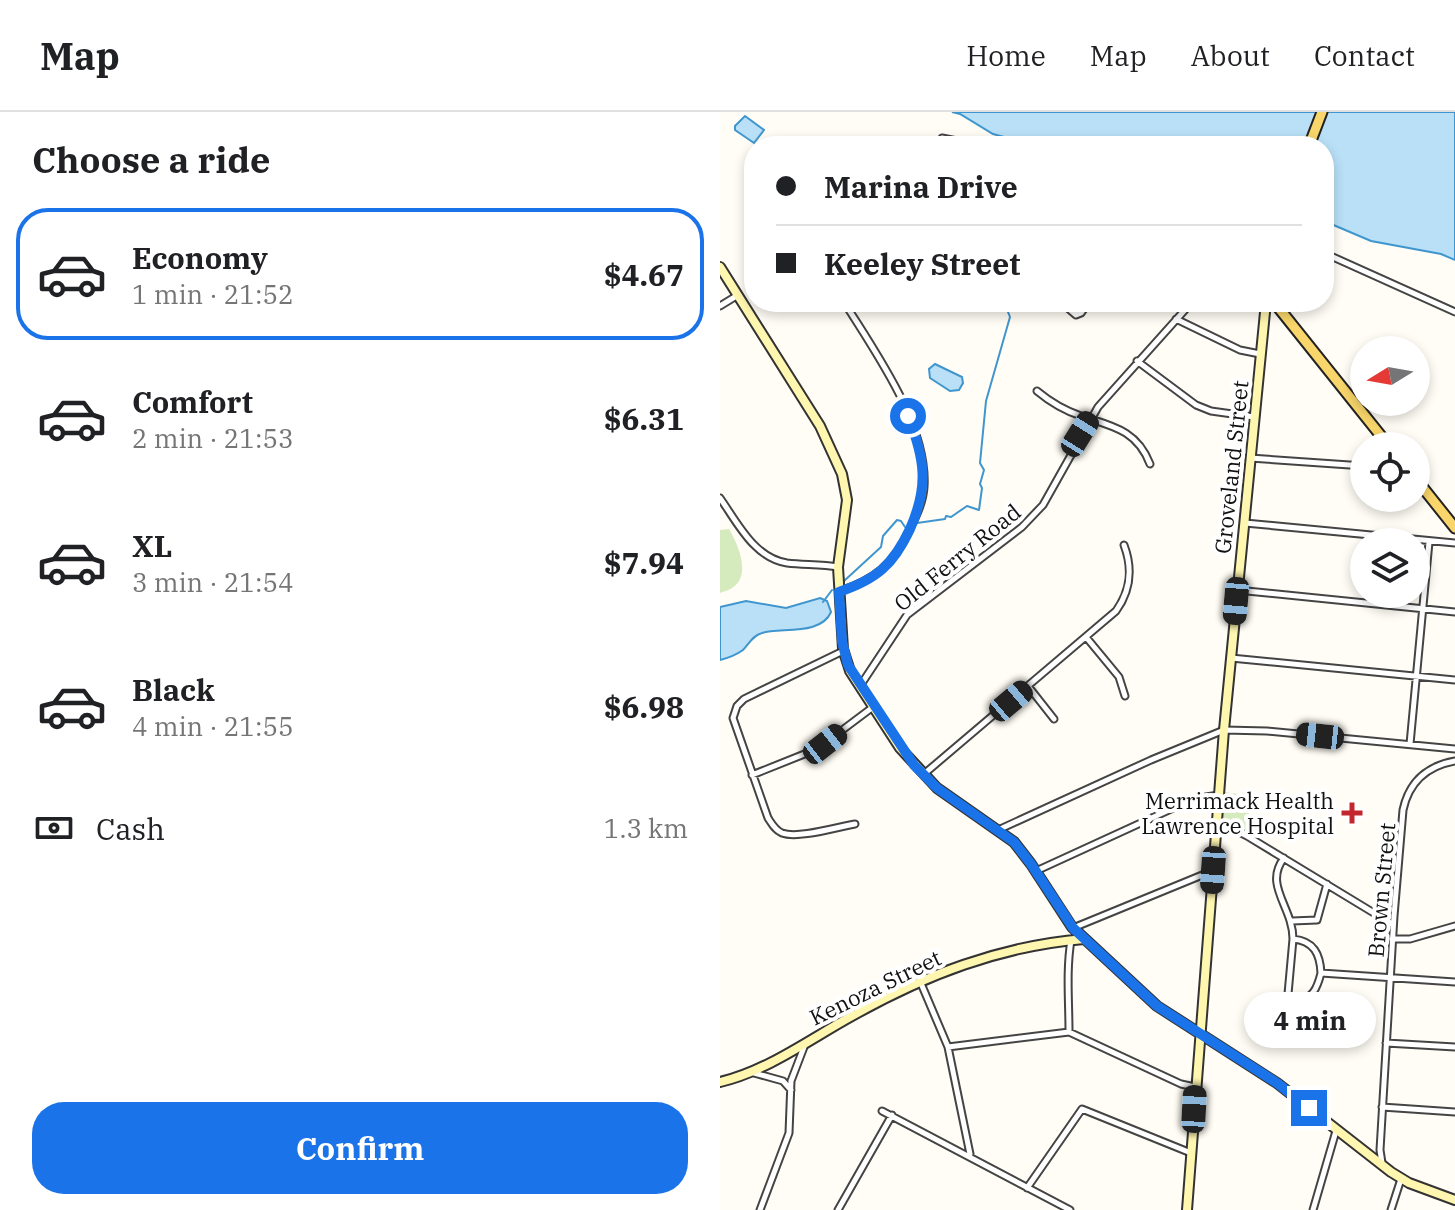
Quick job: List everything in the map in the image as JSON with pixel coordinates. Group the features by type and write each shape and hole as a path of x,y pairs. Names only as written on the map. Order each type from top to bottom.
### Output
{"main road":[{"path":"1313,136 1322,112"},
{"path":"1282,312 1378,432"},
{"path":"1430,497 1455,528"}],"street":[{"path":"1334,258 1455,312"},
{"path":"720,267 744,305"},
{"path":"720,306 738,295"},
{"path":"749,312 820,426 842,474 847,500 838,567 844,651 850,671 900,748 937,788 1014,842 1073,928 1157,1006 1286,1090 1401,1179 1455,1200"},
{"path":"839,592 876,575 892,561 921,503 924,479 917,438 903,405 850,312"},
{"name":"Old Ferry Road","path":"860,686 892,634 916,606 1022,527 1043,505 1090,418 1183,312"},
{"name":"Groveland Street","path":"1187,1210 1224,730 1265,312"},
{"path":"1176,319 1240,350 1260,354"},
{"path":"1137,361 1196,405 1216,412 1254,417"},
{"path":"1037,391 1078,415 1118,427 1143,449 1150,464"},
{"path":"1250,458 1350,465"},
{"path":"720,498 752,543 766,555 787,563 838,567"},
{"path":"1243,523 1350,534"},
{"path":"1430,542 1455,543"},
{"path":"923,775 1111,616 1125,596 1131,575 1124,545"},
{"path":"1237,590 1455,612"},
{"path":"1410,744 1423,609"},
{"path":"1086,637 1119,677 1125,696"},
{"path":"844,651 760,690 737,706 734,725 768,818 782,833 794,834 855,824"},
{"path":"1231,658 1455,680"},
{"path":"1028,686 1054,719"},
{"path":"752,775 817,749 874,706"},
{"path":"998,830 1128,769 1224,730 1257,730 1455,749"},
{"name":"Brown Street","path":"1383,1167 1380,1146 1392,939 1405,801 1411,788 1425,772 1455,761"},
{"path":"1036,871 1193,799 1219,795"},
{"path":"1216,825 1233,829 1393,924"},
{"path":"1284,858 1276,871 1276,883 1292,921 1286,1027"},
{"path":"1073,928 1213,870"},
{"path":"1292,921 1317,920 1327,884"},
{"path":"1392,939 1410,939 1455,926"},
{"name":"Kenoza Street","path":"1052,941 1073,928"},
{"name":"Kenoza Street","path":"720,1082 748,1073 920,981 999,953 1052,941 1084,939"},
{"path":"1288,994 1296,1002 1310,998 1317,989 1321,973 1314,947 1305,940 1293,939"},
{"path":"1069,1032 1066,979 1071,940"},
{"path":"1321,973 1455,982"},
{"path":"920,981 948,1047 970,1155"},
{"path":"948,1047 1069,1032 1181,1084 1195,1087"},
{"path":"760,1210 789,1133 792,1076 806,1042"},
{"path":"1386,1043 1455,1047"},
{"path":"748,1073 783,1081 791,1090"},
{"path":"1382,1107 1455,1112"},
{"path":"1027,1188 1082,1109 1191,1153"},
{"path":"882,1111 1070,1210"},
{"path":"838,1210 892,1115"},
{"path":"1313,1210 1336,1131"},
{"path":"1366,1154 1380,1146"},
{"path":"1391,1210 1401,1179"}],"green space":[{"path":"729,529 739,551 741,576 732,588 720,593 720,530"},
{"path":"1224,792 1251,796 1247,833 1222,818"}],"water":[{"path":"952,112 1455,112 1455,260 1441,254 1371,241 1334,225 1334,136 1000,136"},
{"path":"745,116 764,130 759,136 744,136 735,130"},
{"path":"935,364 962,377 959,390 950,391 930,378 929,369"},
{"path":"820,598 827,601 831,612 819,625 759,634 740,652 720,660 720,607 746,601 786,608"}],"waterway":[{"path":"917,523 951,517 967,506 979,510 984,470 980,463 986,401 1010,317 1008,312"},
{"path":"844,581 881,547 883,536 897,520 905,527"},
{"path":"823,602 832,590"}],"place":[{"name":"Merrimack Health Lawrence Hospital","path":"1352,813"}],"route":[{"path":"908,416 917,438 923,467 921,503 901,548 888,566 854,587 839,592 843,649 850,671 914,765 937,788 1014,842 1072,927 1097,953 1170,1016 1261,1073 1309,1108"}]}
